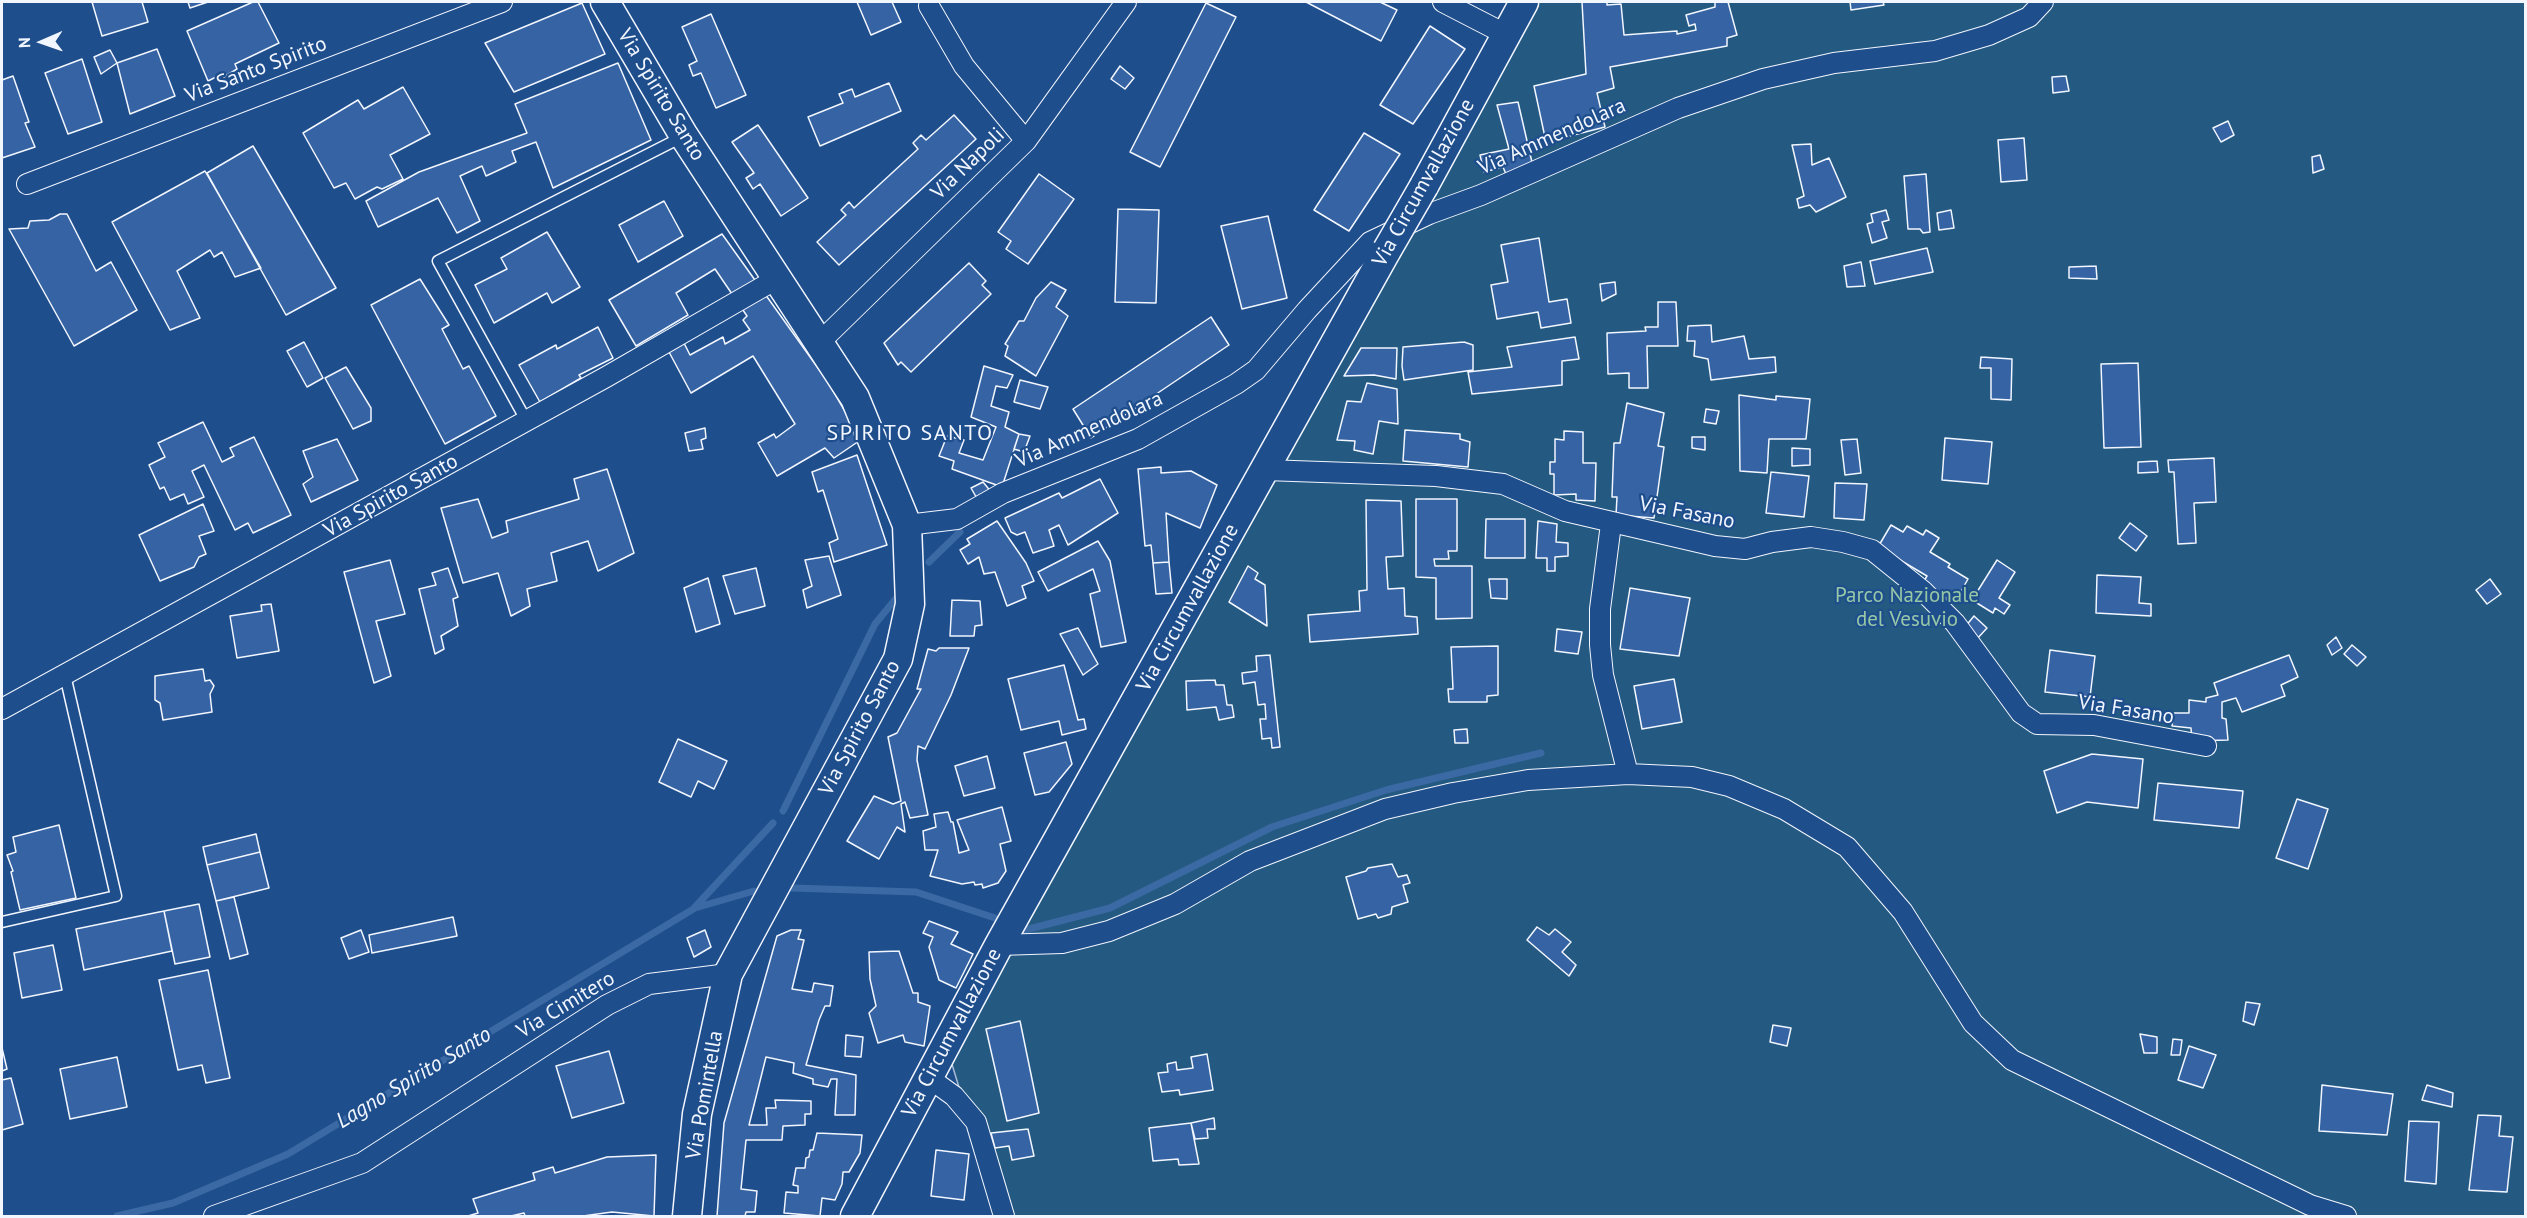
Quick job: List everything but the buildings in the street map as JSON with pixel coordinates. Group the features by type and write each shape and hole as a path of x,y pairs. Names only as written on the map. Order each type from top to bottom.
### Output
{"main road":[{"name":"Via Spirito Santo","path":"605,2 684,136 855,398 907,525 910,604 898,660 729,974"},
{"name":"Via Circumvallazione","path":"855,1216 999,945 1424,186 1524,2"},
{"name":"Via Pomintella","path":"687,1216 697,1114 729,974"}],"street":[{"name":"Via Santo Spirito","path":"27,184 502,2"},
{"name":"Via Napoli","path":"820,342 1026,141 1126,2"},
{"path":"1443,2 1507,35"},
{"name":"Via Ammendolara","path":"907,525 957,519 1003,493 1138,439 1236,384 1256,370 1307,310 1370,242 1419,219 1481,195 1678,108 1763,79 1834,63 1935,51 1989,35 2029,17 2043,2"},
{"path":"929,6 964,66 1026,141"},
{"name":"Via Spirito Santo","path":"2,709 778,278"},
{"name":"Via Fasano","path":"1265,470 1436,476 1503,484 1565,511 1600,518 1611,524 1651,529 1715,546 1745,549 1772,542 1811,537 1872,550 1923,591 1955,623 2020,713 2037,724 2094,725 2205,746"},
{"path":"1611,524 1600,609 1600,645 1603,675 1628,774"},
{"path":"999,945 1062,943 1109,931 1175,904 1250,861 1386,809 1453,793 1528,780 1628,774 1692,777 1729,786 1784,809 1846,847 1903,912 1973,1023 2012,1060 2310,1204 2346,1216"},
{"name":"Via Cimitero","path":"214,1216 362,1163 607,1005 649,984 729,974"},
{"path":"929,1078 954,1096 976,1122 1004,1216"}],"lane":[{"path":"526,420 438,261 684,136"},
{"path":"2,922 116,896 65,675"}],"green space":[{"name":"Parco Nazionale del Vesuvio","path":"1514,2 2525,2 2525,1216 998,1216 941,1028"}],"waterway":[{"path":"929,562 960,532"},
{"path":"783,811 875,624 898,596"},
{"path":"1025,930 1110,908 1272,827 1386,790 1541,753"},
{"path":"695,907 773,823"},
{"path":"792,888 916,892 995,918"},
{"name":"Lagno Spirito Santo","path":"117,1216 173,1203 288,1154 695,908 754,891"}],"district":[{"name":"SPIRITO SANTO","path":"910,434"}]}
